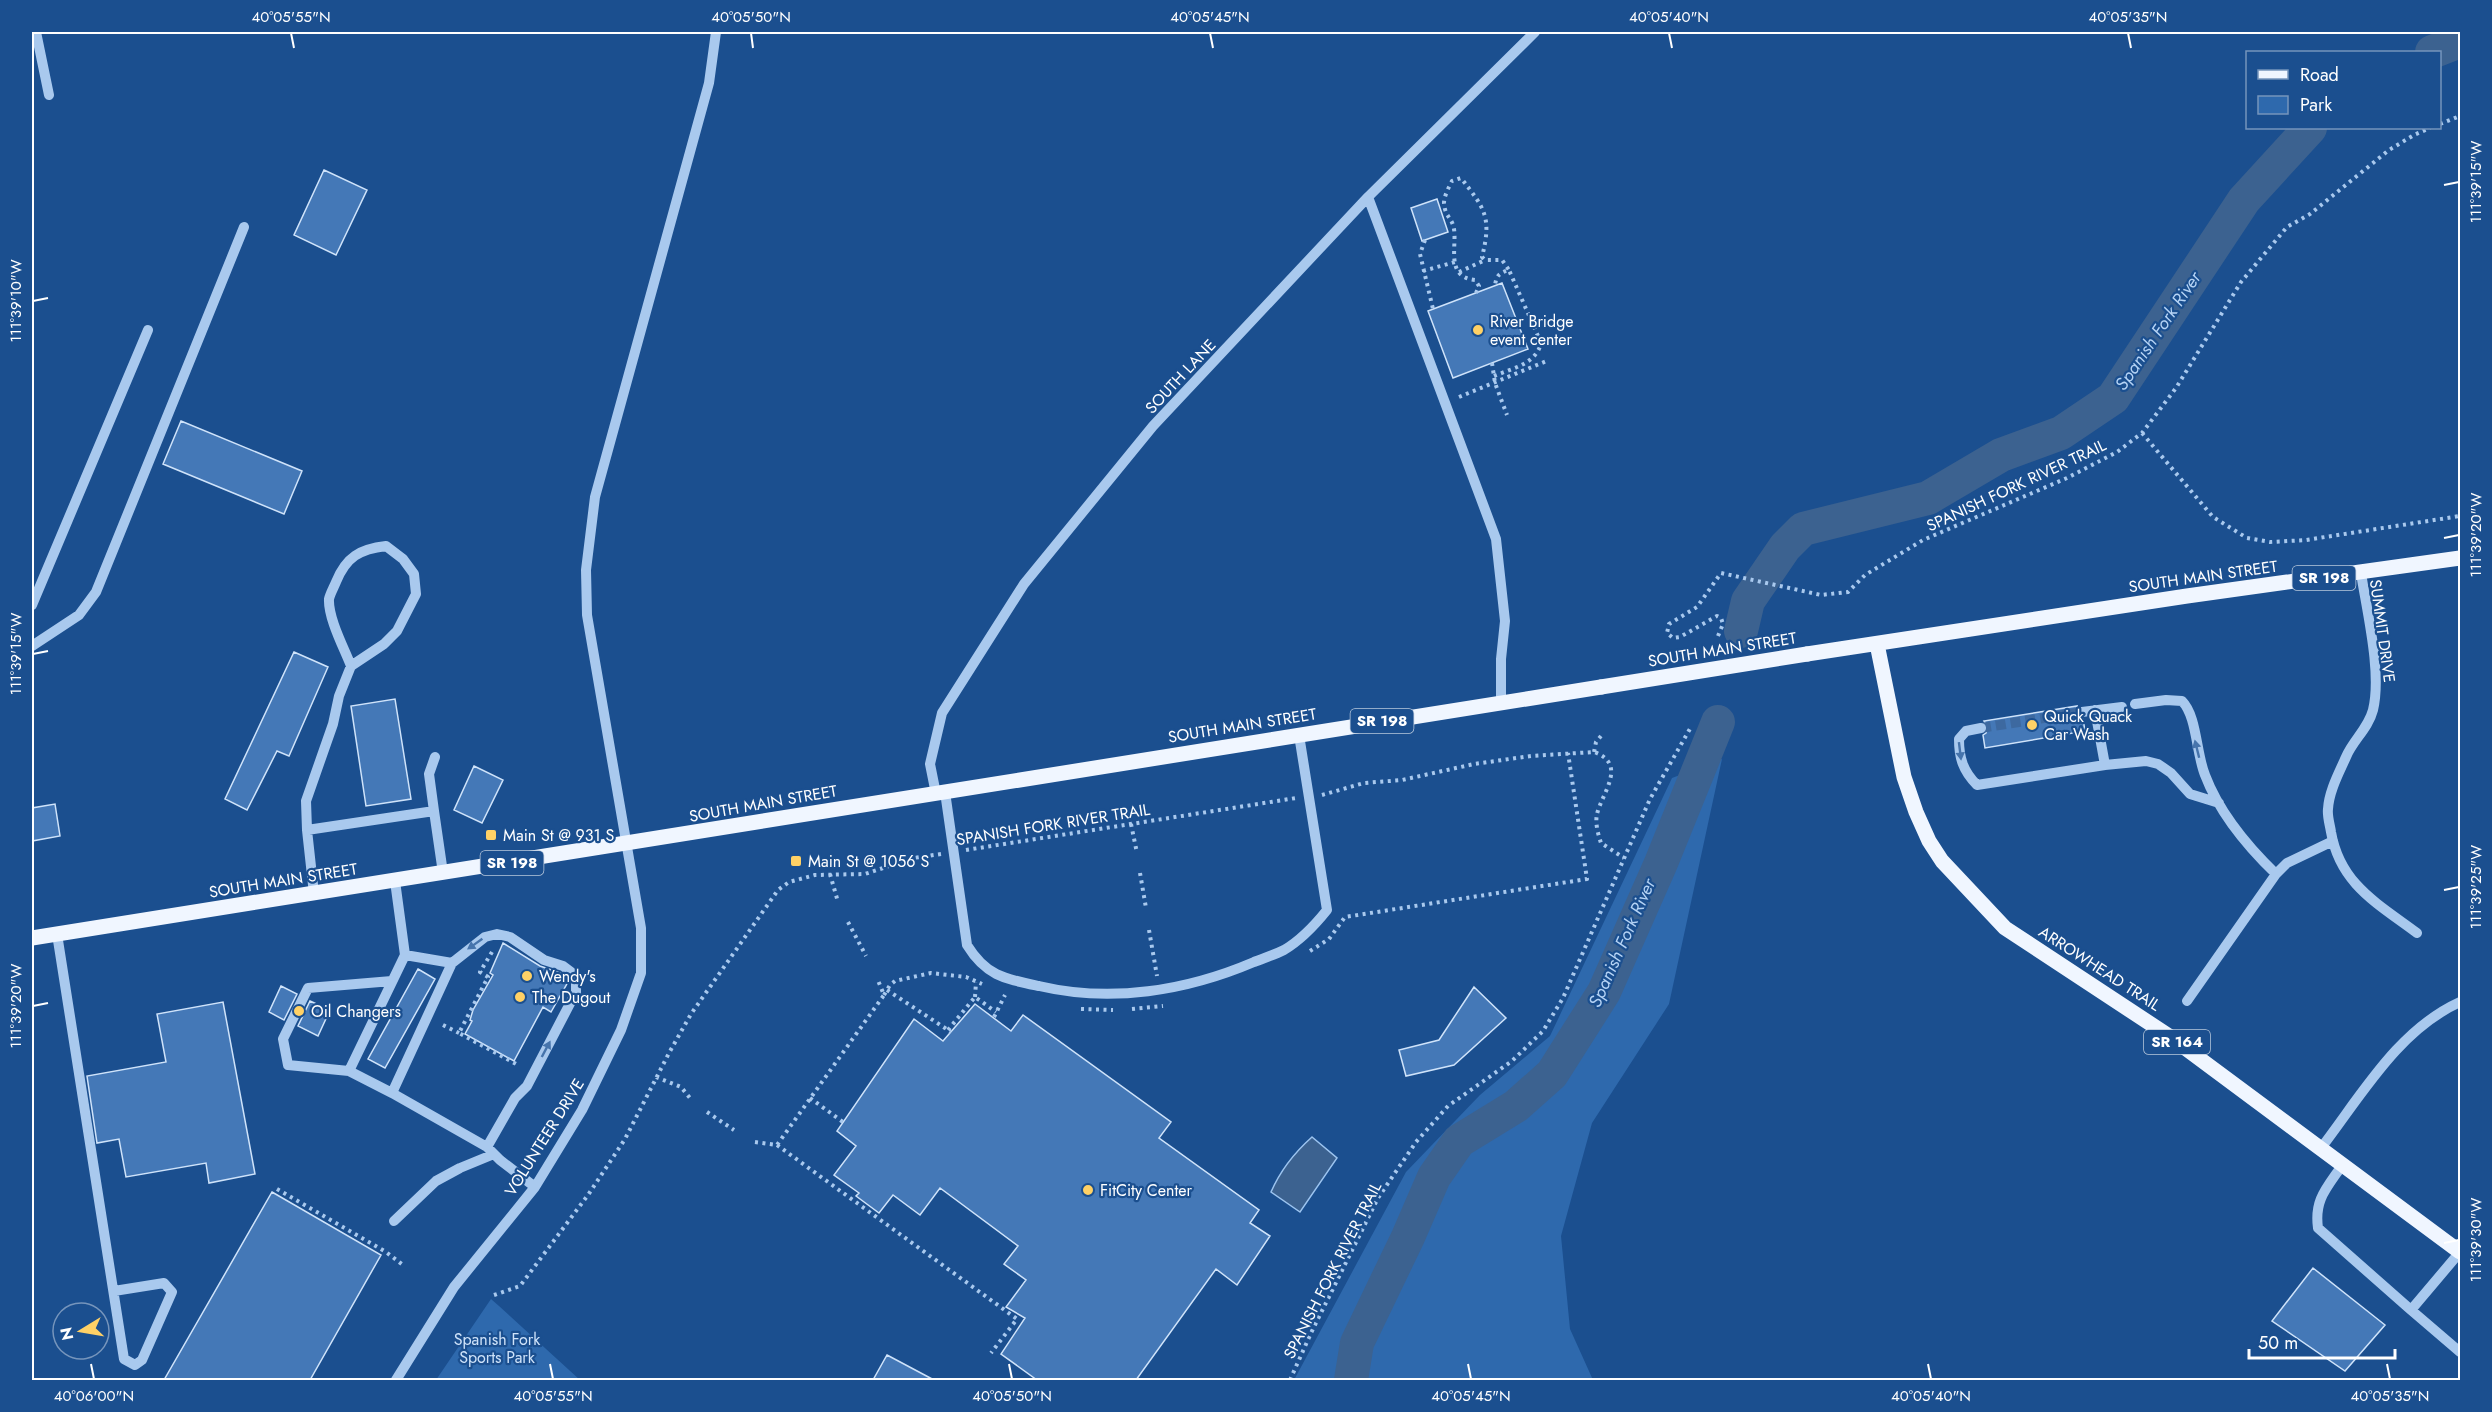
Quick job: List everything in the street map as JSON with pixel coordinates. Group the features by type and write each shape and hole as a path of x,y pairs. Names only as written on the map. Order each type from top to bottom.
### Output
{"main road":[{"name":"SOUTH MAIN STREET","path":"32,938 1807,654 2187,596 2460,558"},
{"name":"ARROWHEAD TRAIL","path":"1877,644 1904,777 1925,832 1942,861 2005,928 2169,1036 2460,1252"}],"street":[{"path":"36,32 49,95"},
{"name":"VOLUNTEER DRIVE","path":"396,1380 454,1287 535,1187 582,1110 621,1030 641,973 641,928 587,615 585,570 595,497 709,83 716,32"},
{"name":"SOUTH LANE","path":"1310,797 1327,910 1314,926 1284,950 1229,973 1177,988 1112,995 1062,992 1000,978 978,962 967,945 954,852 940,793 930,765 942,713 1024,584 1153,426 1368,197 1535,32"},
{"path":"1368,197 1496,539 1505,621 1501,658 1501,703"},
{"path":"32,646 79,615 96,592 244,226"},
{"path":"32,605 148,330"},
{"path":"314,894 306,801 333,724 339,696 351,666 384,644 397,631 416,594 414,574 403,559 386,546 367,548 351,557 339,575 329,599 334,621 351,666"},
{"name":"SUMMIT DRIVE","path":"2361,573 2376,692 2372,712 2364,732 2347,754 2331,792 2328,811 2337,857 2346,874 2375,902 2417,933"},
{"path":"2135,704 2166,700 2182,701 2190,709 2205,776 2219,803 2254,854 2276,874"},
{"path":"2082,712 2122,706"},
{"path":"2095,710 2105,765"},
{"path":"1981,728 1966,731 1959,739 1961,761 1965,771 1977,785 2105,765 2146,761 2158,764 2171,773 2190,794 2219,803"},
{"path":"1299,735 1310,797"},
{"path":"435,758 429,774 443,873"},
{"path":"307,830 434,811"},
{"path":"2187,1001 2276,874 2287,863 2333,841"},
{"path":"349,1071 405,955 395,881"},
{"path":"57,934 124,1359 135,1365 142,1360 172,1292 164,1283 114,1291"},
{"path":"392,1093 452,963 485,937 497,934 510,937 544,960 563,966 571,972 576,982 576,992 527,1086 514,1098 491,1151 436,1181 394,1221"},
{"path":"405,955 452,963"},
{"path":"392,981 308,988 283,1039 288,1065 349,1071 392,1093 491,1151 535,1187"},
{"path":"2321,1148 2398,1047 2430,1019 2460,1002"},
{"path":"2343,1164 2319,1200 2315,1212 2318,1228 2460,1352"},
{"path":"2411,1310 2460,1252"}],"path":[{"path":"2441,122 2460,116"},
{"name":"SPANISH FORK RIVER TRAIL","path":"1718,636 1723,624 1721,618 1717,616 1680,637 1672,638 1667,633 1669,624 1697,607 1721,573 1821,595 1848,592 1865,575 1923,540 2067,478 2117,452 2142,433 2176,388 2241,282 2287,227 2310,214 2390,150 2428,129"},
{"path":"1476,293 1479,286 1475,280 1467,280 1459,272 1455,262 1453,225 1447,218 1444,200 1452,181 1461,178 1484,211 1488,228 1482,257 1485,260"},
{"path":"1425,240 1420,254 1433,309"},
{"path":"1459,272 1485,260 1502,260 1509,270 1541,343 1538,354 1526,363 1494,376"},
{"path":"1423,271 1455,262"},
{"path":"1495,286 1496,278 1501,272 1509,270"},
{"path":"1455,388 1459,398 1549,360"},
{"path":"1492,363 1495,382 1507,415"},
{"path":"2142,433 2213,517 2247,538 2270,542 2306,540 2460,516"},
{"name":"SPANISH FORK RIVER TRAIL","path":"1290,1380 1378,1198 1416,1142 1449,1106 1512,1061 1543,1031 1563,998 1650,798 1691,727"},
{"path":"1601,736 1596,742 1594,752 1602,755 1609,763 1611,775 1610,784 1596,817 1601,843 1624,858"},
{"name":"SPANISH FORK RIVER TRAIL","path":"494,1295 520,1286 575,1213 626,1139 656,1077 692,1014 778,890 789,882 814,875 865,874 913,858 1310,797 1364,783 1402,780 1474,764 1531,756 1594,752"},
{"path":"1131,824 1137,853"},
{"path":"1140,873 1146,908"},
{"path":"830,874 838,902"},
{"path":"848,922 866,956"},
{"path":"1149,930 1158,977"},
{"path":"459,1033 488,977 480,972 495,947"},
{"path":"777,1145 884,995 877,978"},
{"path":"887,990 949,1031 975,997 976,982"},
{"path":"994,1017 1005,995"},
{"path":"975,997 996,1012"},
{"path":"443,1025 518,1065"},
{"path":"656,1077 681,1087 690,1098"},
{"path":"810,1098 843,1122"},
{"path":"707,1112 734,1130"},
{"path":"755,1142 777,1145 1017,1319 991,1353"},
{"path":"277,1190 325,1220 386,1252 403,1265"}],"green space":[{"path":"1722,759 1669,1004 1592,1123 1561,1236 1570,1329 1593,1380 1294,1380 1406,1172 1480,1095 1550,1036 1672,778"},
{"name":"Spanish Fork Sports Park","path":"491,1299 499,1306 580,1380 436,1380"}],"shaded area":[{"path":"1312,1137 1337,1158 1300,1212 1271,1192 1289,1162"}],"building":[{"path":"324,170 367,190 336,255 294,235"},
{"path":"1437,199 1448,232 1422,241 1411,208"},
{"name":"River Bridge event center","path":"1502,283 1528,349 1453,378 1428,311"},
{"path":"181,421 302,471 284,514 163,464"},
{"path":"294,652 328,667 289,756 277,751 247,810 225,799"},
{"path":"395,699 411,799 366,806 351,706"},
{"name":"Quick Quack Car Wash","path":"2077,706 2075,714 2079,719 2083,719 2085,731 1985,748 1983,735 1988,727 1984,721"},
{"path":"474,766 503,780 482,823 454,810"},
{"path":"55,804 60,836 32,841 32,808"},
{"name":"The Dugout","path":"503,943 540,966 560,973 560,977 568,982 551,1012 543,1007 514,1061 465,1034 472,1021 470,1020 473,1010 493,975 490,973"},
{"path":"418,969 435,979 385,1068 368,1059"},
{"path":"281,986 297,994 284,1020 269,1012"},
{"path":"1474,987 1506,1018 1454,1065 1406,1076 1399,1050 1439,1040"},
{"path":"310,1001 330,1010 318,1036 298,1026"},
{"path":"223,1002 255,1174 209,1183 206,1163 126,1177 119,1139 97,1143 87,1076 166,1062 157,1014"},
{"name":"FitCity Center","path":"975,1004 1011,1031 1023,1015 1171,1122 1159,1138 1259,1210 1250,1223 1270,1236 1237,1285 1216,1269 1136,1380 1037,1380 1001,1354 1025,1318 1006,1307 1026,1280 1004,1264 1018,1246 940,1188 920,1215 893,1195 879,1213 856,1196 859,1193 834,1175 856,1146 837,1131 914,1019 943,1041"},
{"path":"272,1192 381,1255 310,1380 164,1380"},
{"path":"2313,1268 2385,1325 2345,1371 2272,1321"},
{"path":"887,1355 934,1380 873,1380"}],"waterway":[{"name":"Spanish Fork River","path":"2435,51 2460,41"},
{"name":"Spanish Fork River","path":"1741,631 1748,601 1785,547 1803,529 1928,498 2001,455 2061,433 2113,398 2244,200 2309,129"},
{"name":"Spanish Fork River","path":"1351,1380 1357,1343 1434,1177 1459,1141 1516,1106 1552,1074 1604,992 1661,863 1718,722"}],"tunnel":[{"path":"1981,728 2082,712"}],"place":[{"name":"River Bridge event center","path":"1478,330"},
{"name":"Quick Quack Car Wash","path":"2032,725"},
{"name":"Main St @ 931 S","path":"491,835"},
{"name":"Main St @ 1056 S","path":"796,861"},
{"name":"Wendy's","path":"527,976"},
{"name":"The Dugout","path":"520,997"},
{"name":"Oil Changers","path":"299,1011"},
{"name":"FitCity Center","path":"1088,1190"}]}
